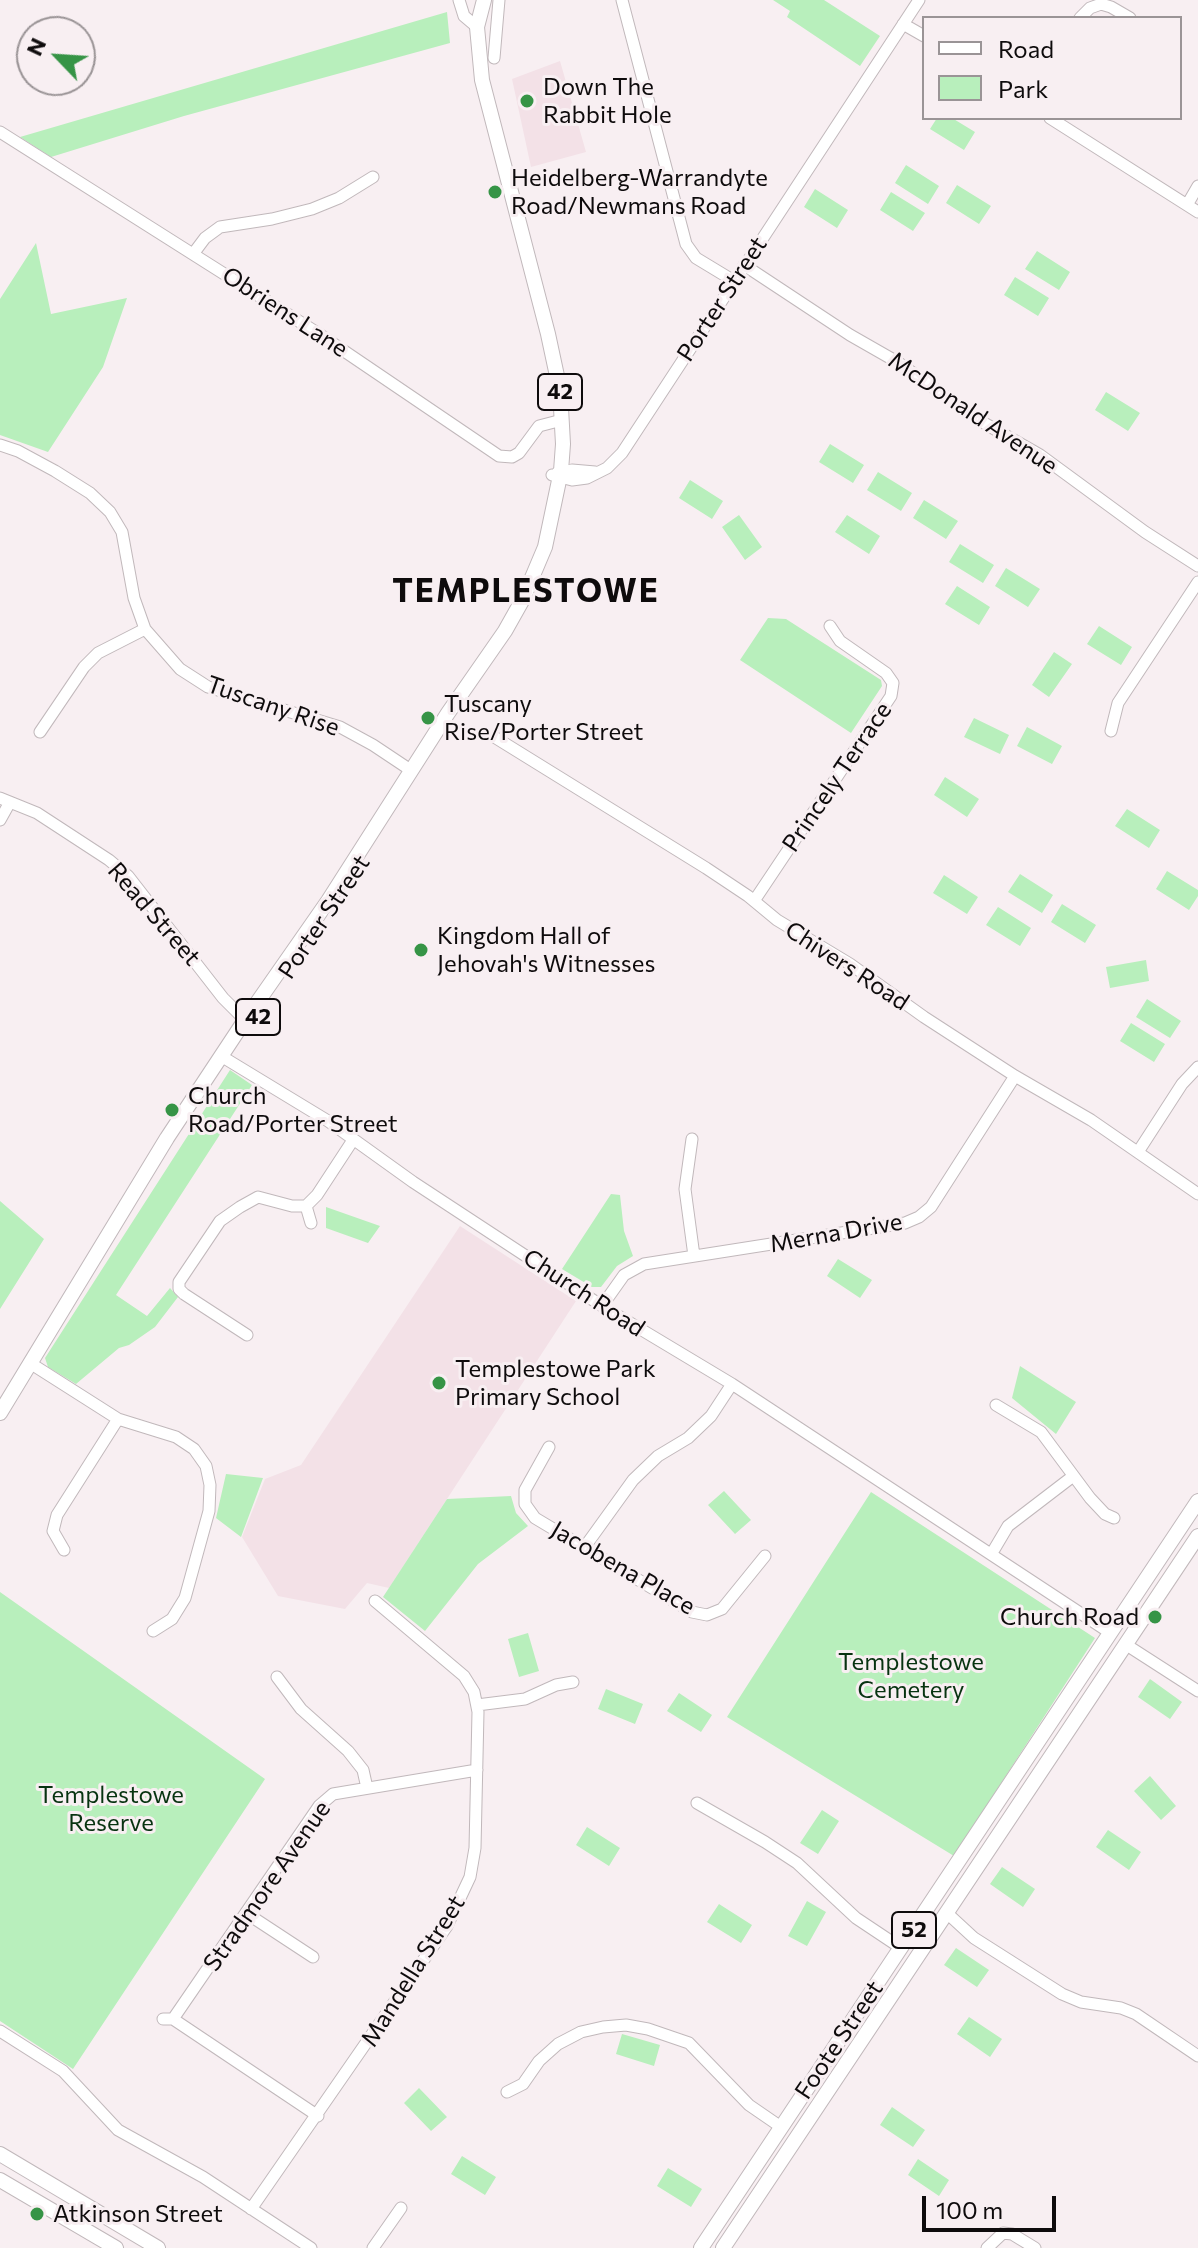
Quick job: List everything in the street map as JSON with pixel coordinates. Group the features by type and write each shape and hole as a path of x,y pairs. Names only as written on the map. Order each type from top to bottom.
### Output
{"main road":[{"name":"42","path":"475,0 473,24 482,80 555,364 559,474"},
{"name":"42","path":"473,24 484,0"},
{"name":"Porter Street","path":"0,1413 248,1023 351,881 395,798 505,631 537,568 550,532 559,474"},
{"name":"Porter Street","path":"0,1406 30,1363"},
{"name":"52","path":"1109,1632 1198,1501"},
{"name":"52","path":"1125,1644 1198,1536"},
{"path":"1169,1544 1185,1555"},
{"path":"1109,1632 1118,1635 1139,1607 1159,1594"},
{"name":"Foote Street","path":"701,2248 1047,1730 1109,1632"},
{"name":"Foote Street","path":"723,2248 1125,1644"},
{"path":"849,2026 866,2037"},
{"path":"0,2154 158,2248"},
{"path":"0,2180 116,2248"}],"street":[{"path":"459,0 464,16 473,24"},
{"path":"494,58 499,0"},
{"path":"622,0 686,244 696,258 734,281"},
{"name":"Porter Street","path":"559,474 572,480 599,472 622,453 919,0"},
{"path":"1082,16 1090,8 1101,4 1127,16"},
{"path":"906,21 922,32"},
{"path":"1053,120 1198,212"},
{"name":"Obriens Lane","path":"0,132 319,334 499,456 512,457 519,453 539,426 558,422"},
{"path":"193,254 205,238 220,227 312,209 339,198 373,177"},
{"path":"1187,205 1198,186"},
{"name":"McDonald Avenue","path":"744,265 850,335 899,363 977,419 1040,455 1145,532 1198,566"},
{"name":"Tuscany Rise","path":"0,445 55,471 90,493 110,512 122,532 134,598 145,629 170,661 208,687 340,727 412,771"},
{"path":"1111,731 1118,703 1198,582"},
{"name":"Princely Terrace","path":"754,901 891,696 893,683 886,673 840,641 830,626"},
{"path":"40,732 84,667 98,653 145,629"},
{"name":"Chivers Road","path":"496,738 706,868 777,920 850,964 1015,1076 1091,1120 1198,1194"},
{"path":"0,820 5,800"},
{"name":"Read Street","path":"5,800 37,813 64,829 128,876 223,998 248,1023"},
{"name":"Church Road","path":"225,1058 602,1306 732,1384 1109,1632"},
{"path":"1138,1152 1182,1084 1198,1067"},
{"name":"Merna Drive","path":"602,1306 624,1275 644,1264 905,1223 919,1217 931,1207 1015,1076"},
{"path":"692,1139 685,1189 694,1256"},
{"path":"247,1335 184,1294 179,1289 179,1282 220,1221 240,1207 258,1197 292,1206 306,1206 317,1195 353,1140"},
{"path":"306,1206 311,1223"},
{"path":"30,1363 118,1419 138,1428 176,1437 194,1449 206,1466 210,1485 209,1511 185,1598 172,1619 153,1631"},
{"path":"584,1548 633,1480 658,1456 688,1438 711,1416 732,1384"},
{"path":"996,1405 1041,1432 1072,1477 1105,1514 1114,1518"},
{"path":"64,1550 53,1531 57,1515 118,1419"},
{"name":"Jacobena Place","path":"549,1447 525,1490 525,1504 535,1518 692,1612 707,1615 722,1609 765,1556"},
{"path":"992,1553 1008,1526 1072,1477"},
{"name":"Mandella Street","path":"251,2209 447,1926 470,1877 475,1848 477,1770 477,1705 474,1692 464,1676 375,1601"},
{"path":"1125,1644 1198,1691"},
{"path":"277,1677 301,1709 348,1751 363,1770 367,1788"},
{"path":"477,1705 525,1699 556,1685 573,1682"},
{"name":"Stradmore Avenue","path":"318,2116 168,2019 319,1806 333,1794 477,1770"},
{"path":"697,1803 797,1863 856,1918 901,1948"},
{"path":"246,1913 313,1957"},
{"path":"948,1914 974,1938 1062,1994 1081,2002 1121,2008 1136,2014 1198,2056"},
{"path":"507,2092 523,2084 539,2061 558,2044 581,2032 626,2025 689,2043 749,2105 781,2127"},
{"path":"0,2031 63,2071 118,2130 203,2177 311,2248"},
{"path":"373,2248 401,2208"},
{"path":"987,2248 1003,2233 1012,2234 1035,2248"}],"shaded area":[{"path":"560,61 586,152 531,167 512,79"},
{"name":"Templestowe Park Primary School","path":"460,1226 576,1301 389,1588 367,1583 345,1609 278,1596 242,1537 265,1479 301,1465"}],"green space":[{"path":"773,0 824,0 880,36 860,66 787,17 790,11"},
{"path":"447,12 450,43 184,116 51,157 20,137"},
{"path":"936,120 955,120 975,132 964,150 930,129"},
{"path":"906,165 939,186 928,204 895,183"},
{"path":"957,185 991,206 979,224 946,203"},
{"path":"815,189 848,210 837,228 804,207"},
{"path":"891,192 925,213 913,231 880,210"},
{"path":"36,243 51,314 127,298 103,367 48,452 0,435 0,299"},
{"path":"1037,251 1070,272 1059,290 1025,269"},
{"path":"1015,277 1049,298 1038,316 1004,295"},
{"path":"1106,392 1140,413 1128,431 1095,410"},
{"path":"830,444 864,465 853,483 819,462"},
{"path":"878,472 912,493 901,511 867,490"},
{"path":"690,480 723,501 712,519 679,498"},
{"path":"924,500 958,521 946,539 913,518"},
{"path":"739,515 762,547 745,560 722,527"},
{"path":"847,515 880,536 869,554 835,532"},
{"path":"960,544 994,565 983,583 949,562"},
{"path":"1006,568 1040,589 1028,607 995,586"},
{"path":"957,586 990,607 979,625 945,604"},
{"path":"768,618 786,619 881,680 882,686 851,733 740,660"},
{"path":"1099,626 1132,647 1121,665 1087,644"},
{"path":"1054,652 1072,664 1049,697 1032,685"},
{"path":"974,718 1009,735 1000,754 964,737"},
{"path":"1027,727 1062,746 1052,764 1017,746"},
{"path":"945,777 979,799 967,817 934,795"},
{"path":"1127,809 1160,830 1149,848 1115,826"},
{"path":"1167,871 1198,890 1198,896 1189,910 1156,889"},
{"path":"1020,874 1053,895 1042,913 1008,892"},
{"path":"944,875 978,897 967,914 933,893"},
{"path":"1062,904 1096,925 1085,943 1051,922"},
{"path":"998,907 1031,928 1020,946 986,925"},
{"path":"1146,960 1149,981 1110,988 1106,967"},
{"path":"1147,999 1181,1021 1170,1038 1136,1017"},
{"path":"1131,1023 1165,1044 1154,1062 1120,1041"},
{"path":"230,1070 252,1085 116,1295 147,1316 170,1288 178,1297 155,1327 129,1345 119,1348 76,1384 48,1367 45,1358"},
{"path":"611,1194 620,1195 624,1231 633,1256 617,1266 601,1287 592,1287 562,1269"},
{"path":"0,1201 44,1239 0,1309"},
{"path":"326,1207 380,1226 368,1243 326,1228"},
{"path":"838,1259 872,1280 860,1298 827,1276"},
{"path":"1020,1366 1076,1402 1056,1434 1012,1398"},
{"path":"226,1474 263,1478 241,1537 216,1518"},
{"path":"724,1491 751,1520 735,1534 708,1505"},
{"name":"Templestowe Cemetery","path":"871,1492 1095,1638 954,1856 727,1717"},
{"path":"511,1496 516,1513 528,1526 478,1564 425,1631 383,1597 447,1499"},
{"name":"Templestowe Reserve","path":"0,1592 265,1779 73,2069 0,2021"},
{"path":"528,1633 539,1671 519,1677 508,1639"},
{"path":"1150,1679 1182,1702 1170,1719 1138,1697"},
{"path":"606,1689 643,1704 635,1724 598,1709"},
{"path":"679,1693 712,1715 701,1732 667,1711"},
{"path":"1150,1776 1176,1806 1161,1820 1134,1791"},
{"path":"822,1810 839,1821 818,1854 800,1843"},
{"path":"587,1827 620,1848 609,1866 576,1845"},
{"path":"1108,1830 1141,1852 1129,1870 1096,1847"},
{"path":"1002,1867 1035,1889 1023,1907 990,1884"},
{"path":"807,1901 826,1912 807,1946 788,1936"},
{"path":"719,1904 752,1925 741,1943 707,1922"},
{"path":"956,1948 989,1970 977,1987 944,1965"},
{"path":"969,2017 1002,2039 990,2057 957,2034"},
{"path":"622,2034 660,2045 654,2066 616,2054"},
{"path":"419,2088 447,2117 431,2131 404,2103"},
{"path":"892,2107 925,2130 913,2147 880,2125"},
{"path":"462,2156 496,2177 485,2195 451,2174"},
{"path":"918,2159 949,2180 939,2196 908,2175"},
{"path":"668,2168 702,2189 691,2207 657,2186"}],"place":[{"name":"Down The Rabbit Hole","path":"527,101"},
{"name":"Heidelberg-Warrandyte Road/Newmans Road","path":"495,192"},
{"name":"Tuscany Rise/Porter Street","path":"428,718"},
{"name":"Kingdom Hall of Jehovah's Witnesses","path":"421,950"},
{"name":"Church Road/Porter Street","path":"172,1110"},
{"name":"Templestowe Park Primary School","path":"439,1383"},
{"name":"Church Road","path":"1155,1617"},
{"name":"Atkinson Street","path":"37,2214"}],"district":[{"name":"TEMPLESTOWE","path":"526,591"}]}
